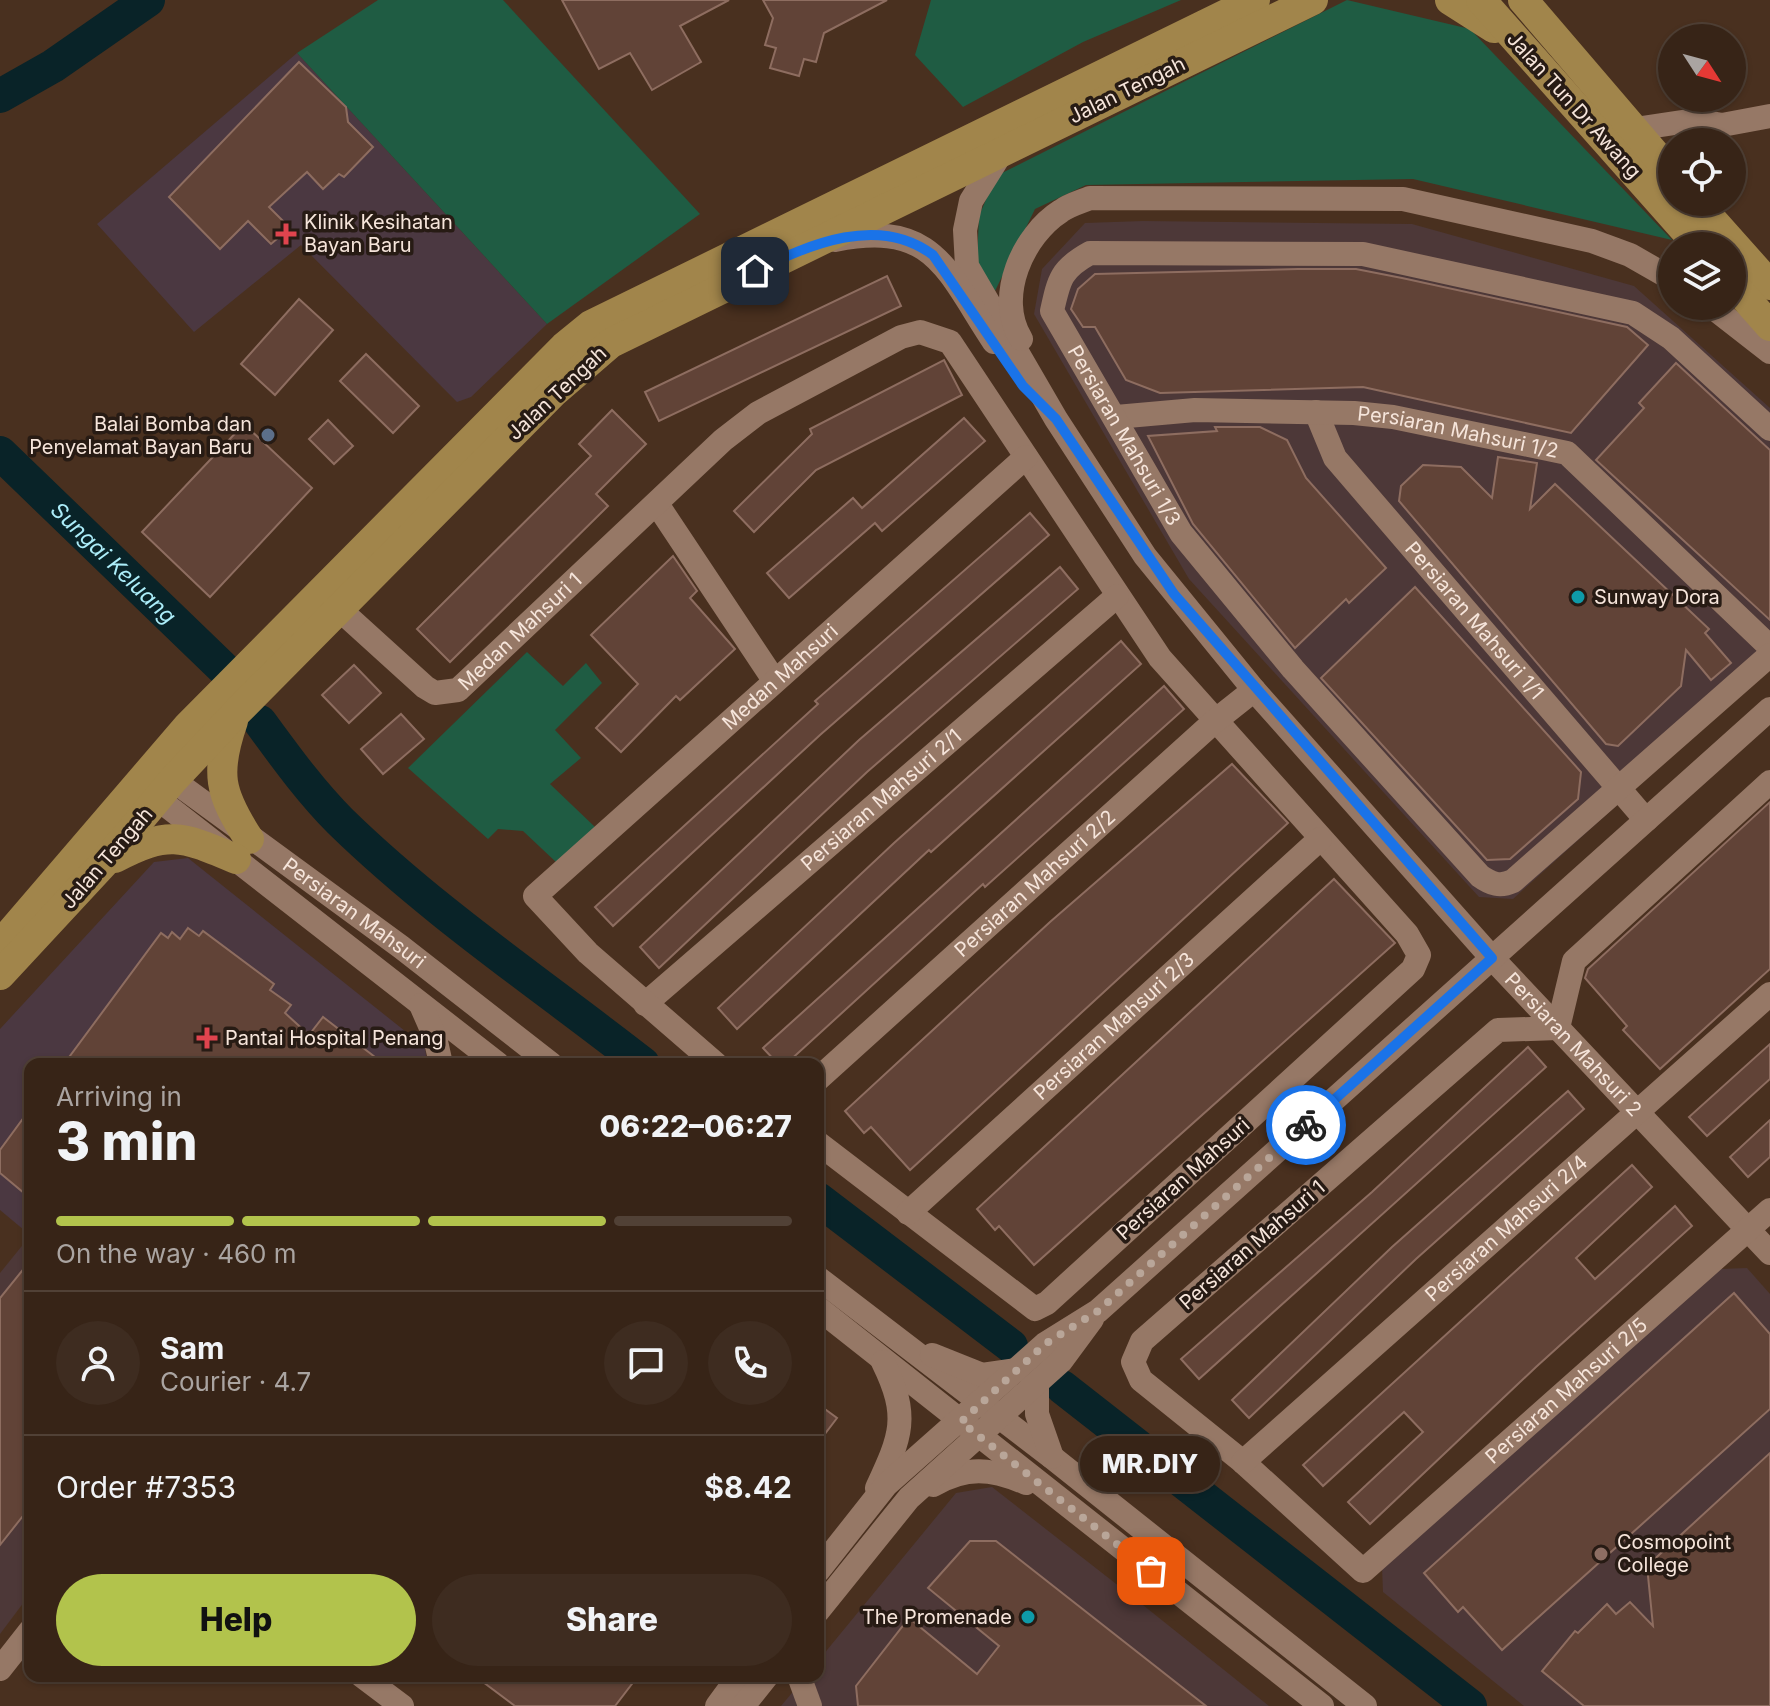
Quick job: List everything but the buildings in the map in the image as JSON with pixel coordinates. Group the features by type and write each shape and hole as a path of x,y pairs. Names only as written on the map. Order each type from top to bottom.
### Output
{"main road":[{"name":"Jalan Tengah","path":"0,975 104,863 209,705 564,347 591,325 1255,0"},
{"name":"Jalan Tengah","path":"0,945 156,782 237,712 553,393 601,351 631,331 1313,0"},
{"path":"1450,0 1526,50"},
{"name":"Jalan Tun Dr Awang","path":"1481,0 1687,232"},
{"name":"Jalan Tun Dr Awang","path":"1523,0 1658,157"},
{"path":"1531,0 1551,31"},
{"path":"1708,216 1770,285"},
{"path":"1746,299 1770,326"},
{"path":"104,863 157,838 243,849 222,790 221,763 237,712"}],"street":[{"path":"1733,128 1770,116"},
{"path":"1635,129 1695,120 1706,128"},
{"path":"1003,150 971,201 965,230 967,266 1056,419"},
{"path":"1056,419 1045,379 1017,332 1010,309 1012,289 1020,260 1037,233 1060,211 1090,198 1403,199 1592,241 1630,255 1658,271"},
{"path":"805,247 876,233 917,243 948,272 1023,386 1056,419"},
{"name":"Persiaran Mahsuri 1/3","path":"1770,429 1671,338 1633,313 1363,254 1090,253 1068,265 1058,285 1052,311 1181,533 1293,669 1489,882 1505,885 1513,881 1770,655"},
{"path":"1729,320 1770,352"},
{"name":"Medan Mahsuri 1","path":"339,609 425,687 435,693 458,690 723,440 758,413 901,337 920,332 945,338 1026,457"},
{"name":"Persiaran Mahsuri 1/2","path":"1116,417 1195,410 1393,417 1567,453 1770,647"},
{"name":"Persiaran Mahsuri 1/1","path":"1316,412 1335,458 1646,820"},
{"name":"Persiaran Mahsuri 2","path":"1056,419 1145,556 1254,690 1492,958 1770,1253"},
{"path":"1026,457 1160,658 1320,839"},
{"name":"Medan Mahsuri","path":"645,1004 588,953 535,896 1026,457"},
{"path":"657,504 774,680"},
{"path":"1145,556 1181,533"},
{"name":"Persiaran Mahsuri 2/1","path":"645,1004 1117,596"},
{"name":"Persiaran Mahsuri 2/2","path":"824,1074 1215,721 1254,690"},
{"path":"871,1502 969,1428 1027,1376 1064,1357 1098,1311 1770,709"},
{"name":"Persiaran Mahsuri","path":"156,782 243,849 483,1058"},
{"path":"1558,1028 1574,961 1770,782"},
{"name":"Persiaran Mahsuri","path":"908,1213 1035,1309 1047,1303 1413,969 1419,955 1407,934 1320,839"},
{"name":"Persiaran Mahsuri 2/3","path":"908,1213 1320,839"},
{"name":"Persiaran Mahsuri","path":"243,849 401,947 543,1058"},
{"path":"401,947 418,974 480,1028 485,1058"},
{"name":"Persiaran Mahsuri 2/4","path":"1243,1462 1770,994"},
{"path":"418,999 435,1037 440,1058"},
{"path":"645,1004 709,1058"},
{"name":"Persiaran Mahsuri 1","path":"1363,1571 1243,1462 1141,1380 1133,1362 1142,1341 1498,1030 1558,1028"},
{"path":"489,1058 507,1048 523,1058"},
{"path":"824,1148 908,1213"},
{"name":"Persiaran Mahsuri 2/5","path":"1363,1571 1770,1210"},
{"path":"824,1284 969,1428 1316,1704"},
{"path":"824,1311 989,1411 1053,1458 1365,1706"},
{"path":"885,1346 974,1373 1027,1376"},
{"path":"824,1563 871,1502 893,1453 902,1420 885,1346"},
{"path":"1027,1376 1053,1458"},
{"path":"824,1604 969,1428"},
{"path":"909,1498 948,1476 972,1469 1003,1473 1057,1497"},
{"path":"0,1669 24,1639"},
{"path":"370,1682 402,1706"},
{"path":"717,1706 735,1682"},
{"path":"743,1706 762,1682"},
{"path":"801,1682 810,1706"}],"shaded area":[{"name":"Klinik Kesihatan Bayan Baru","path":"297,53 547,324 471,397 457,402 301,245 194,332 97,224"},
{"path":"1085,223 1412,224 1634,286 1658,308 1658,320 1672,320 1770,408 1770,667 1513,899 1479,897 1189,579 1034,314 1042,269"},
{"name":"Pantai Hospital Penang","path":"188,858 425,1047 426,1058 24,1058 24,1230 0,1210 0,1029 154,862"},
{"path":"24,1243 24,1602 0,1634 0,1273"},
{"path":"1747,1268 1770,1294 1770,1706 1524,1706 1383,1592 1382,1567 1720,1269"},
{"path":"992,1487 1269,1706 781,1706 801,1682 824,1682 824,1654 956,1493"}],"green space":[{"path":"378,0 503,0 700,214 547,324 297,53"},
{"path":"931,0 1181,0 1083,42 963,107 915,55"},
{"path":"1347,0 1470,29 1664,232 1658,232 1658,237 1413,179 1086,185 1035,209 995,291 977,262 979,216 996,176"},
{"path":"527,652 563,686 586,663 602,683 555,730 581,758 550,784 595,827 557,863 523,831 498,829 488,839 408,768"}],"waterway":[{"path":"0,96 53,66 148,0"},
{"name":"Sungai Keluang","path":"0,453 226,671"},
{"path":"260,722 318,798 375,854 450,917 635,1058"},
{"path":"824,1204 1011,1346"},
{"path":"1062,1387 1470,1706"}],"way so far":[{"path":"1151,1571 961,1422 1045,1344 1098,1311 1306,1125"}],"place":[{"name":"Klinik Kesihatan Bayan Baru","path":"286,234"},
{"name":"Balai Bomba dan Penyelamat Bayan Baru","path":"268,435"},
{"name":"Sunway Dora","path":"1578,597"},
{"name":"Pantai Hospital Penang","path":"207,1038"},
{"name":"Cosmopoint College","path":"1601,1554"},
{"name":"MR.DIY","path":"1151,1571"},
{"name":"The Promenade","path":"1028,1617"}],"route":[{"path":"755,271 805,247 876,233 917,243 933,255 948,272 1023,386 1056,419 1145,556 1174,594 1254,690 1492,958 1306,1125"}]}
